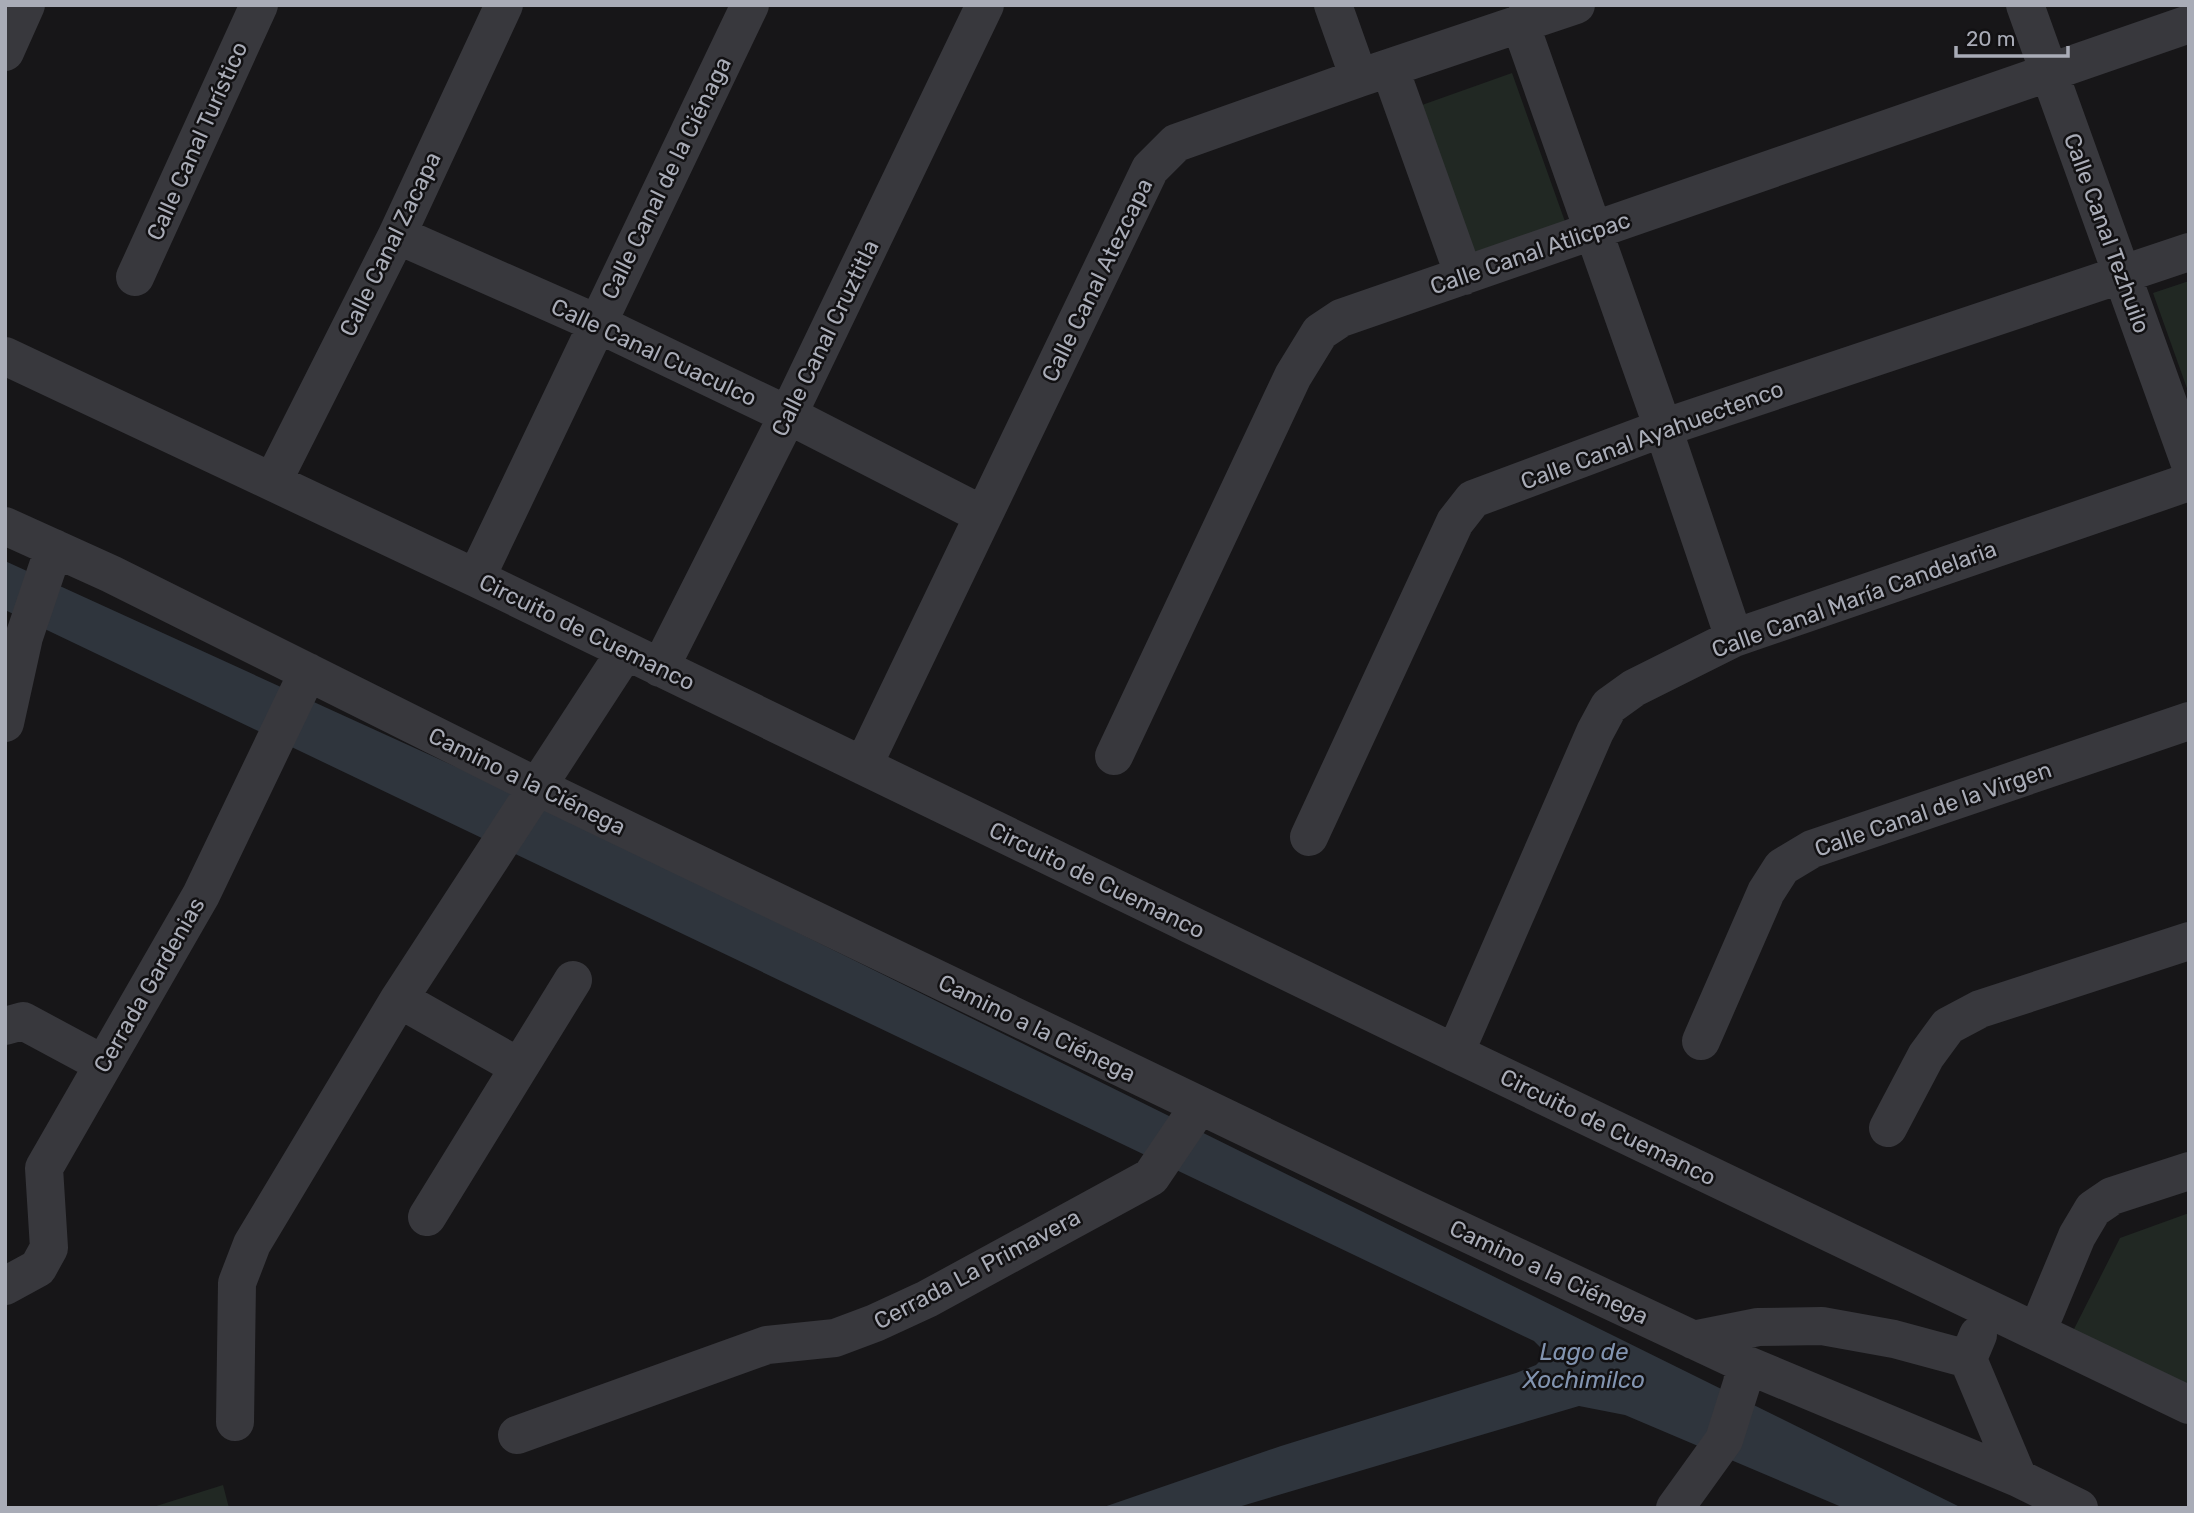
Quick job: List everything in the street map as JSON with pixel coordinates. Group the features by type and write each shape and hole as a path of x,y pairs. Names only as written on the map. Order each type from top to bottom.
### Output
{"street":[{"path":"5,52 26,5"},
{"name":"Calle Canal Turístico","path":"135,277 259,5"},
{"name":"Calle Canal Zacapa","path":"273,481 397,235 504,5"},
{"name":"Calle Canal de la Ciénaga","path":"476,578 750,5"},
{"name":"Calle Canal Cruztitla","path":"660,668 788,415 985,5"},
{"path":"1333,5 1375,73 1464,276"},
{"name":"Calle Canal Tezhuilo","path":"2025,5 2189,461"},
{"name":"Calle Canal Atezcapa","path":"863,766 1150,169 1176,144 1570,6"},
{"path":"1520,23 1734,638"},
{"name":"Calle Canal Atlicpac","path":"1114,756 1293,376 1320,332 1341,318 2189,24"},
{"name":"Calle Canal Cuaculco","path":"397,235 596,323 788,415 983,515"},
{"name":"Calle Canal Ayahuectenco","path":"1309,837 1455,522 1473,499 1663,428 2189,252"},
{"name":"Circuito de Cuemanco","path":"5,356 476,578 1455,1053 2189,1405"},
{"name":"Calle Canal María Candelaria","path":"1455,1053 1595,732 1609,706 1634,688 1734,638 2189,482"},
{"name":"Camino a la Ciénega","path":"5,526 50,558 307,675 533,792 1198,1109 1693,1340 1743,1374 2018,1478 2079,1508"},
{"path":"5,723 24,637 50,558"},
{"path":"235,1422 237,1283 252,1244 399,999 625,652"},
{"name":"Cerrada Gardenias","path":"5,1286 38,1268 49,1248 44,1168 201,895 307,675"},
{"name":"Calle Canal de la Virgen","path":"1701,1041 1766,892 1782,867 1812,849 2189,721"},
{"path":"1888,1128 1926,1056 1948,1026 1980,1009 2189,940"},
{"path":"427,1217 573,980"},
{"path":"399,999 519,1067"},
{"path":"5,1026 23,1021 103,1064"},
{"name":"Cerrada La Primavera","path":"517,1435 767,1345 835,1338 927,1299 1151,1177 1198,1109"},
{"path":"2037,1332 2077,1236 2093,1209 2112,1196 2189,1171"},
{"path":"1988,1310 1968,1359 2018,1478"},
{"path":"1693,1340 1758,1327 1822,1326 1894,1339 1968,1359"},
{"path":"1675,1508 1724,1440 1743,1374"}],"shaded area":[{"path":"1512,73 1573,244 1483,276 1422,105"},
{"path":"2189,281 2189,394 2153,293"},
{"path":"2189,1213 2189,1389 2072,1333 2120,1238"},
{"path":"223,1485 229,1508 150,1508"}],"water":[{"name":"Lago de Xochimilco","path":"5,561 544,807 1962,1508 1844,1508 1625,1415 1579,1406 1235,1508 1101,1508 1281,1446 1516,1373 1536,1365 1544,1357 1542,1349 1534,1341 5,610"}]}
